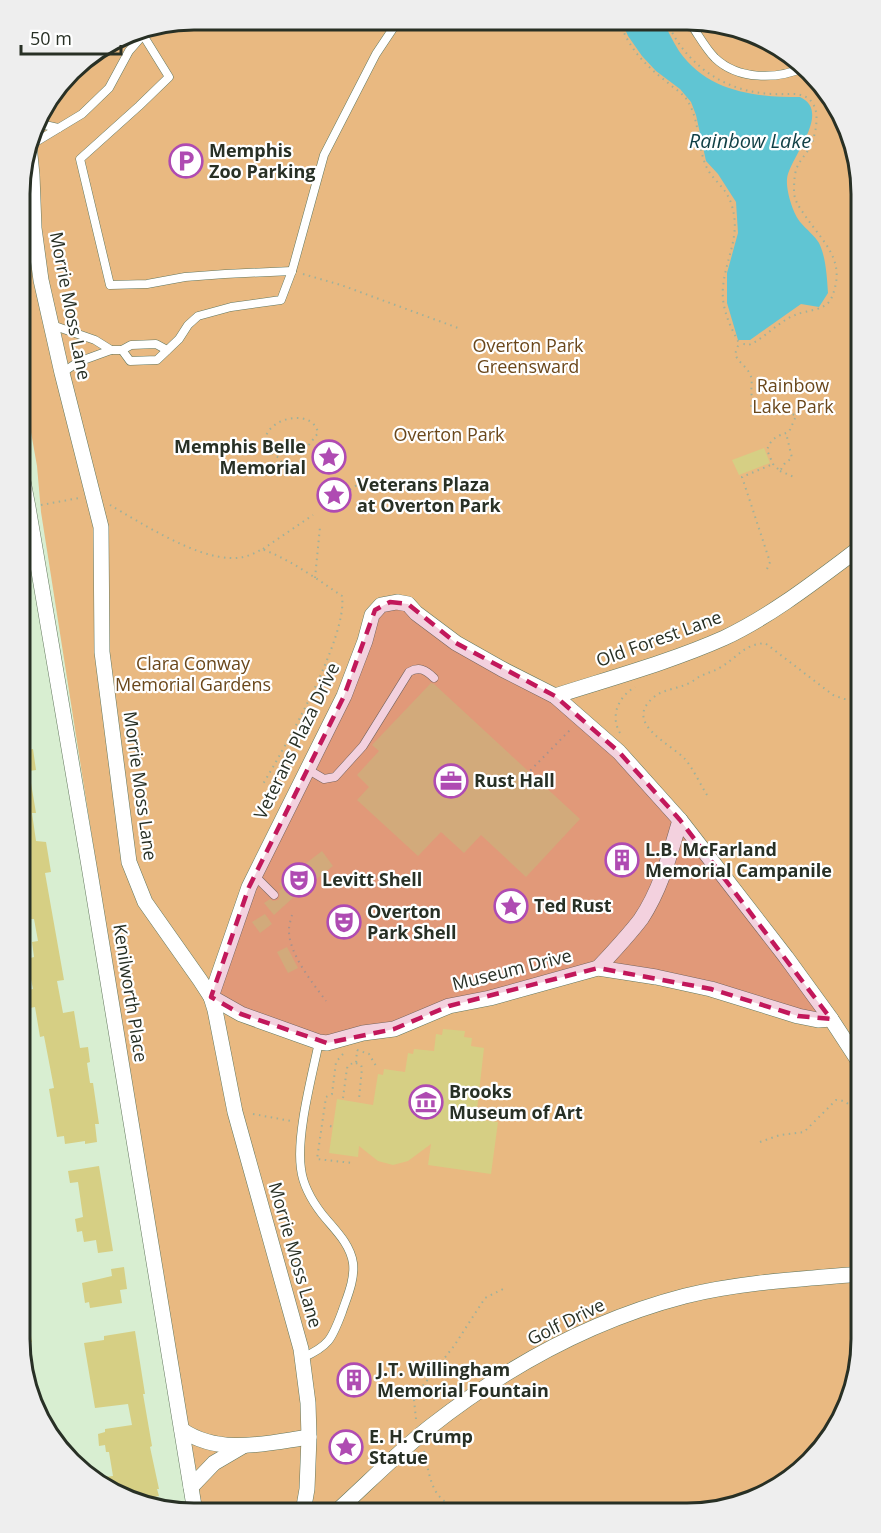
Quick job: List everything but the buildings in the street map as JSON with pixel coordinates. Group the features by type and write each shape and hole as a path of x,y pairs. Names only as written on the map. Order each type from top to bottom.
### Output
{"street":[{"name":"Morrie Moss Lane","path":"31,173 37,256 62,373 101,527 102,652 129,862 138,888 149,908 211,997 218,1022 235,1112 302,1358 308,1403 309,1437 305,1503"},
{"name":"Kenilworth Place","path":"30,519 194,1503"},
{"name":"Old Forest Lane","path":"555,696 693,651 725,637 772,610 851,554"},
{"name":"Veterans Plaza Drive","path":"211,997 254,875 344,696 372,615 381,605 390,602 408,604 416,613 456,643 555,696 619,752 680,820 786,957 851,1050"},
{"path":"598,968 646,910 665,869 680,820"},
{"name":"Museum Drive","path":"211,997 242,1014 327,1043 363,1033 394,1029 449,1006 490,998 598,968 711,989 798,1016 818,1020 831,1019"},
{"name":"Golf Drive","path":"346,1503 409,1445 450,1412 531,1360 582,1333 634,1312 686,1296 768,1282 851,1275"},
{"path":"182,1430 192,1437 210,1443 243,1446 309,1437"},
{"path":"191,1487 214,1463 243,1446"}],"lane":[{"path":"122,350 130,361 157,360 198,316 231,307 281,300 292,271 324,155 376,54 392,30"},
{"path":"695,30 715,58 739,72 766,76 795,71"},
{"path":"145,38 168,76 139,106 80,159 110,285 147,284 185,277 292,271"},
{"path":"39,140 82,114 110,88 129,51 139,40"},
{"path":"45,125 58,128"},
{"path":"51,324 95,340 111,350"},
{"path":"62,373 78,362 111,350 122,350 131,345 156,344 167,350"},
{"path":"307,769 324,779 335,777 363,746 409,672 421,668 434,678"},
{"path":"254,875 274,895"},
{"path":"302,1358 323,1348 332,1338 350,1288 353,1264 346,1245 310,1195 301,1171 300,1150 306,1106 319,1042"}],"path":[{"path":"623,30 640,59 687,99 697,124 701,153 707,169 726,190 731,202 736,233 723,288 723,304 739,343 735,354 751,376 750,394 753,399 751,407 753,411 762,415 770,412 774,405 778,405 796,416 789,432 777,436 770,442 767,450 773,464 780,471 794,477"},
{"path":"670,30 692,61 717,79 737,89 801,95 809,99 817,118 811,143 796,171 795,196 799,207 836,260 834,291 829,302 821,308 795,315 749,345 739,343"},
{"path":"292,271 341,285 458,327"},
{"path":"285,467 279,458 265,448 263,439 268,430 277,423 303,418 312,422 318,433 308,446"},
{"path":"780,471 784,463 792,458 786,433"},
{"path":"767,569 770,562 742,477 773,464"},
{"path":"345,493 360,483"},
{"path":"30,507 85,497"},
{"path":"107,504 150,529 206,553 231,558 248,557 313,515"},
{"path":"315,578 320,526"},
{"path":"262,549 315,578 342,596 343,603 338,630 330,652 302,713 263,784"},
{"path":"707,795 686,760 654,736 647,727 644,716 646,708 660,692 682,686 699,675 724,666 748,646 765,643 833,695 851,699"},
{"path":"621,734 614,719 615,712 630,689 639,685"},
{"path":"522,779 570,730"},
{"path":"292,915 289,929 292,944 301,965 326,1001"},
{"path":"356,1063 356,1050 369,1054 376,1066"},
{"path":"347,1052 341,1055 336,1062 332,1094 326,1097 317,1159 352,1163"},
{"path":"343,1098 347,1068 350,1064 356,1063 362,1068 359,1100"},
{"path":"760,1142 780,1135 804,1132 836,1100 841,1099 851,1107"},
{"path":"253,1114 291,1121"},
{"path":"418,1425 414,1407 418,1392 454,1346 485,1298 503,1289"},
{"path":"422,1446 431,1482 445,1503"}],"highlighted area":[{"path":"390,602 408,604 456,643 555,696 619,752 680,820 831,1019 798,1016 711,989 598,968 449,1006 394,1029 327,1043 241,1014 211,997 249,887 344,696 375,610"}],"green space":[{"name":"Overton Park","path":"183,30 708,31 750,42 769,52 803,78 817,94 839,131 848,162 851,194 851,1350 848,1371 834,1411 810,1447 787,1469 750,1491 708,1502 201,1503 104,914 41,512 37,466 30,427 31,173 42,131 58,103 86,71 112,52 131,42"}],"water":[{"name":"Rainbow Lake","path":"625,30 667,30 679,51 691,65 718,84 766,96 800,97 809,104 812,113 811,124 789,170 787,184 795,214 817,240 823,255 828,293 819,307 801,304 750,340 738,340 727,303 727,273 738,233 736,202 718,174 706,161 691,102 680,89 656,71"}],"place":[{"name":"Memphis Zoo Parking","path":"186,161"},
{"name":"Memphis Belle Memorial","path":"329,457"},
{"name":"Veterans Plaza at Overton Park","path":"334,495"},
{"name":"Rust Hall","path":"451,781"},
{"name":"L.B. McFarland Memorial Campanile","path":"622,860"},
{"name":"Levitt Shell","path":"299,880"},
{"name":"Ted Rust","path":"511,906"},
{"name":"Overton Park Shell","path":"344,922"},
{"name":"Brooks Museum of Art","path":"426,1102"},
{"name":"J.T. Willingham Memorial Fountain","path":"354,1380"},
{"name":"E. H. Crump Statue","path":"346,1447"}],"park label":[{"name":"Overton Park Greensward","path":"528,356"},
{"name":"Rainbow Lake Park","path":"793,396"},
{"name":"Clara Conway Memorial Gardens","path":"193,674"}]}
